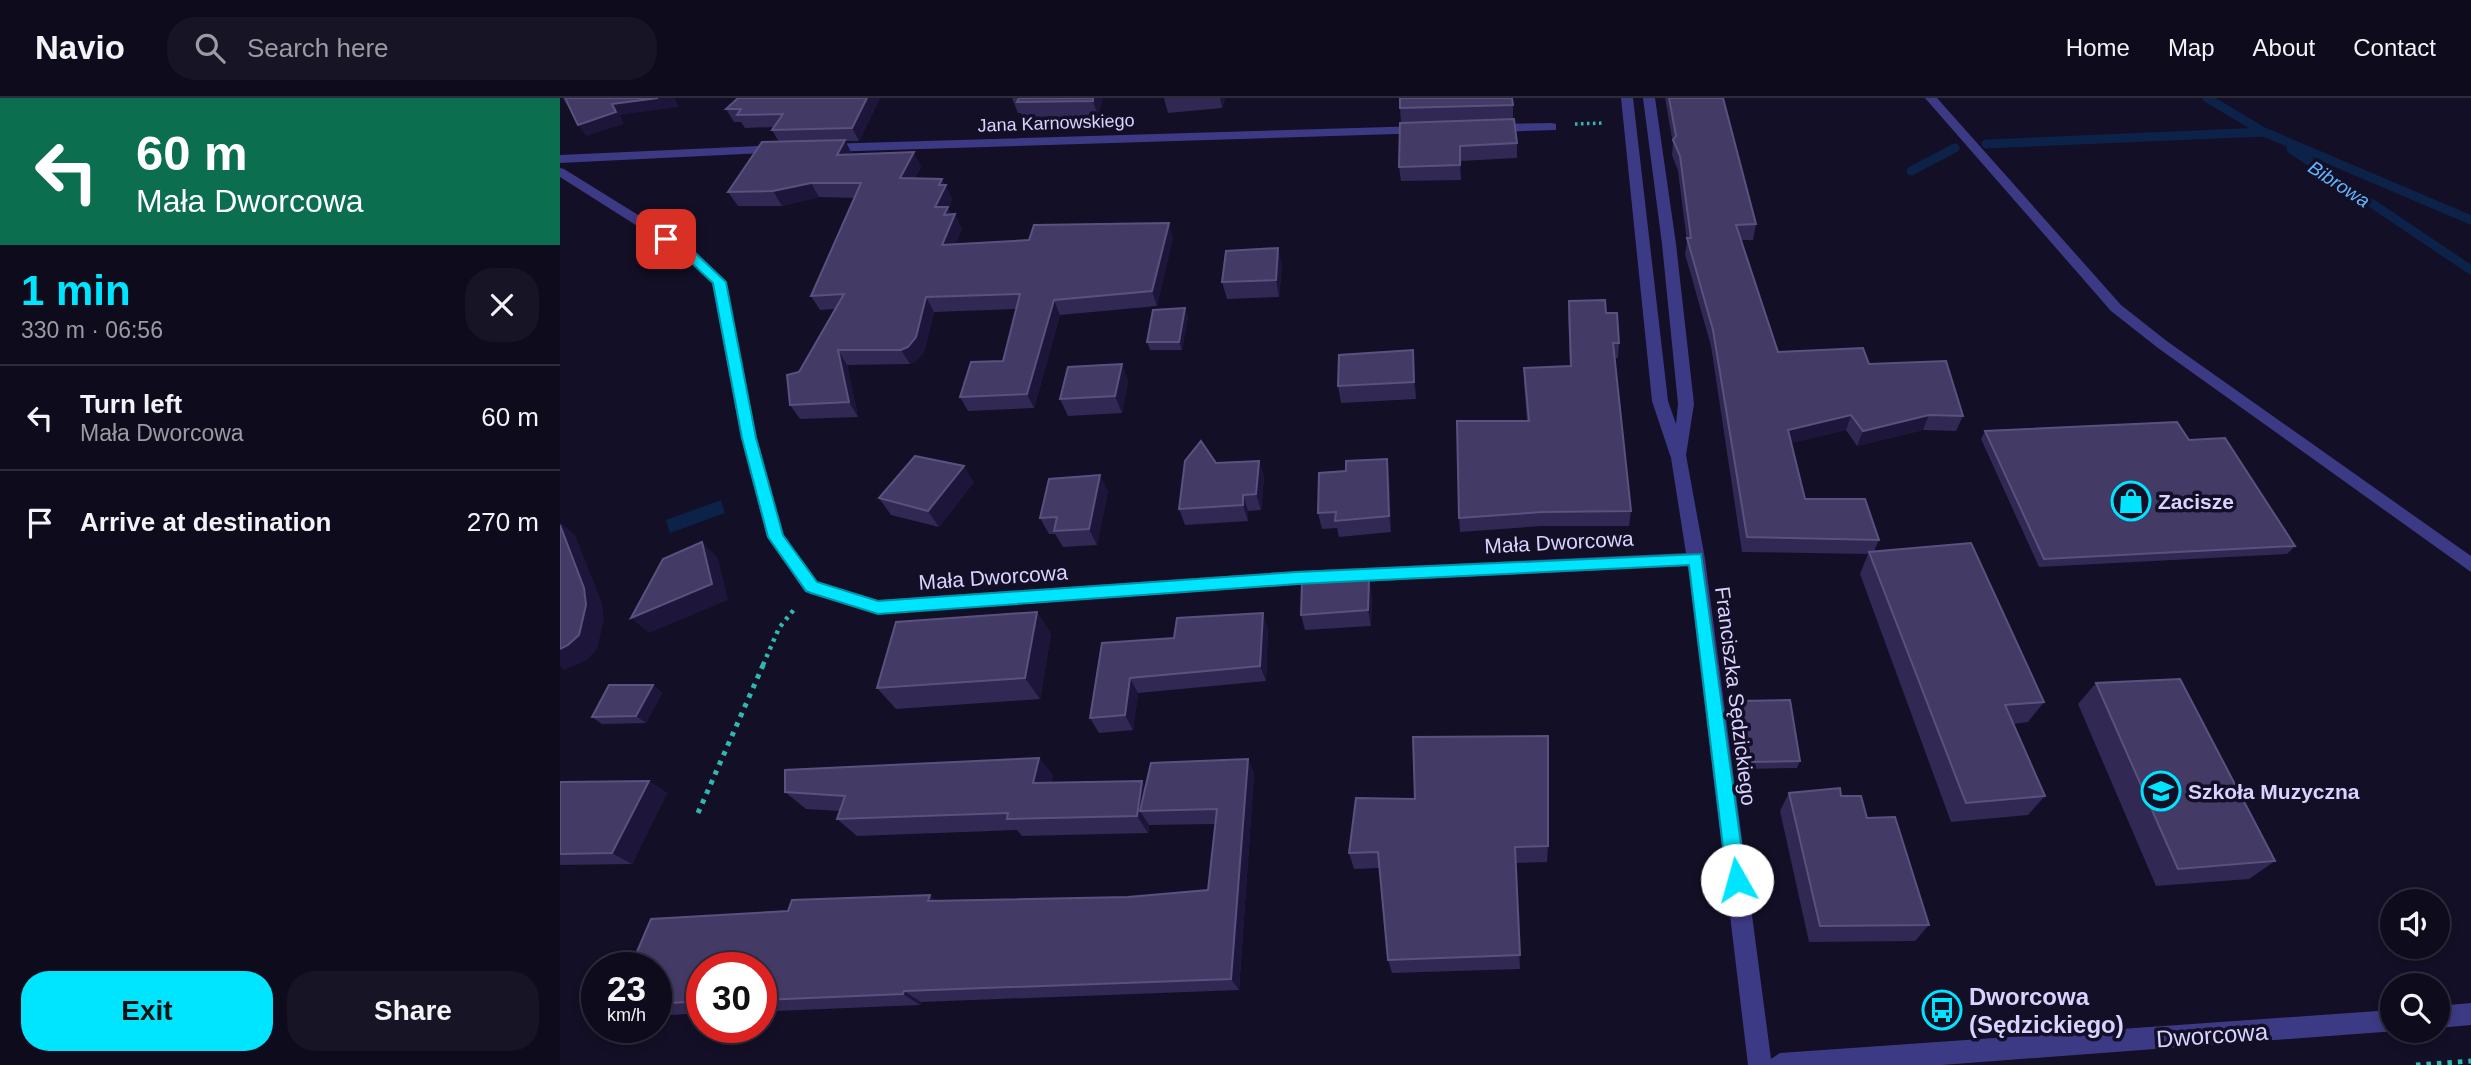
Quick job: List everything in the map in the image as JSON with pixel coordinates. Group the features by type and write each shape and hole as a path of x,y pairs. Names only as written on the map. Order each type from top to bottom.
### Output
{"street":[{"name":"Franciszka Sędzickiego","path":"1627,98 1660,401 1679,458 1696,559 1760,1065"},
{"name":"Franciszka Sędzickiego","path":"1649,98 1669,244 1686,404 1679,458"},
{"path":"1931,98 2116,308 2163,345 2471,565"},
{"path":"1485,129 1552,127"},
{"name":"Jana Karnowskiego","path":"804,148 1444,130"},
{"path":"560,159 790,149"},
{"path":"560,172 688,252 719,282 749,438 775,537 811,587"},
{"name":"Mała Dworcowa","path":"811,587 878,607 1297,578 1696,559"},
{"path":"2450,1016 2471,1014"},
{"name":"Dworcowa","path":"1780,1065 2380,1022"}],"path":[{"path":"1571,124 1611,123"},
{"path":"698,813 779,628 811,587"},
{"path":"2416,1065 2471,1061"}],"water":[{"path":"721,500 725,513 670,533 666,520"}],"building":[{"path":"565,98 658,98 612,104 616,112 578,125"},
{"path":"738,98 867,98 852,128 772,130 783,114 737,115 741,109 726,109"},
{"path":"1019,98 1093,98 1093,101 1017,102"},
{"path":"1400,98 1512,98 1513,105 1400,108"},
{"path":"1669,98 1723,98 1756,224 1736,225 1778,352 1863,348 1869,364 1946,361 1963,416 1929,415 1863,431 1851,415 1788,430 1805,499 1865,499 1879,540 1747,537 1713,330 1687,238 1691,238 1680,156 1673,140 1676,136"},
{"path":"1514,119 1517,143 1460,146 1460,165 1399,167 1400,123"},
{"path":"845,140 837,155 914,152 900,178 942,179 939,185 946,185 935,207 948,207 944,215 955,214 942,245 1029,240 1034,225 1169,223 1152,291 1054,300 1027,394 960,397 971,362 1003,361 1020,294 926,297 916,337 908,347 901,350 838,350 849,402 790,405 787,375 799,372 844,294 811,296 861,183 811,183 773,191 728,192 762,142"},
{"path":"1278,248 1276,280 1222,282 1226,251"},
{"path":"1605,300 1606,313 1617,313 1619,343 1613,343 1631,511 1542,512 1459,518 1457,421 1529,421 1524,368 1571,366 1569,301"},
{"path":"1185,308 1179,342 1147,342 1153,310"},
{"path":"1413,350 1414,382 1338,386 1339,355"},
{"path":"1122,364 1115,396 1060,399 1068,367"},
{"name":"Zacisze","path":"2177,422 2189,440 2225,438 2295,546 2044,559 1985,431"},
{"path":"1201,441 1216,463 1259,461 1256,494 1243,495 1243,505 1179,509 1185,461"},
{"path":"915,456 964,466 928,511 879,498"},
{"path":"1387,459 1389,516 1335,521 1336,512 1318,513 1319,473 1346,471 1346,461"},
{"path":"1100,475 1089,529 1054,531 1057,517 1040,518 1049,479"},
{"path":"560,525 584,588 586,605 579,635 560,649"},
{"path":"702,542 712,584 631,618 663,559"},
{"path":"1971,543 2044,702 2005,705 2045,796 1966,803 1869,552"},
{"path":"1369,579 1368,610 1301,615 1302,582"},
{"path":"1037,612 1025,678 877,688 896,622"},
{"path":"1263,613 1260,666 1130,678 1125,715 1090,718 1102,643 1174,638 1177,618"},
{"path":"2180,679 2275,861 2178,869 2096,683"},
{"path":"609,685 653,685 636,716 592,717"},
{"path":"1790,700 1800,761 1748,762 1739,701"},
{"path":"1548,736 1548,846 1515,847 1520,955 1388,960 1378,852 1349,853 1356,798 1415,799 1413,737"},
{"path":"1039,758 1033,783 1142,781 1137,816 1007,819 1008,813 837,819 845,796 785,792 785,770"},
{"path":"1248,759 1231,979 904,991 903,994 777,999 777,952 686,952 686,1002 672,1003 672,952 637,952 651,919 788,911 792,900 930,895 928,901 1128,897 1208,890 1217,809 1140,811 1151,763"},
{"path":"649,781 612,853 560,854 560,782"},
{"path":"1840,788 1841,796 1861,796 1867,818 1895,817 1929,925 1820,926 1789,793"}],"waterway":[{"name":"Bibrowa","path":"2207,98 2264,132"},
{"path":"1986,144 2264,132"},
{"path":"2264,132 2471,220"},
{"path":"1911,171 1955,148"},
{"name":"Bibrowa","path":"2291,149 2471,270"}],"place":[{"name":"Zacisze","path":"2131,501"},
{"name":"Szkoła Muzyczna","path":"2161,791"},
{"name":"Dworcowa (Sędzickiego)","path":"1942,1010"}],"route":[{"path":"666,239 688,252 719,282 749,438 775,537 811,587 878,607 1297,578 1696,559 1737,880"}]}
